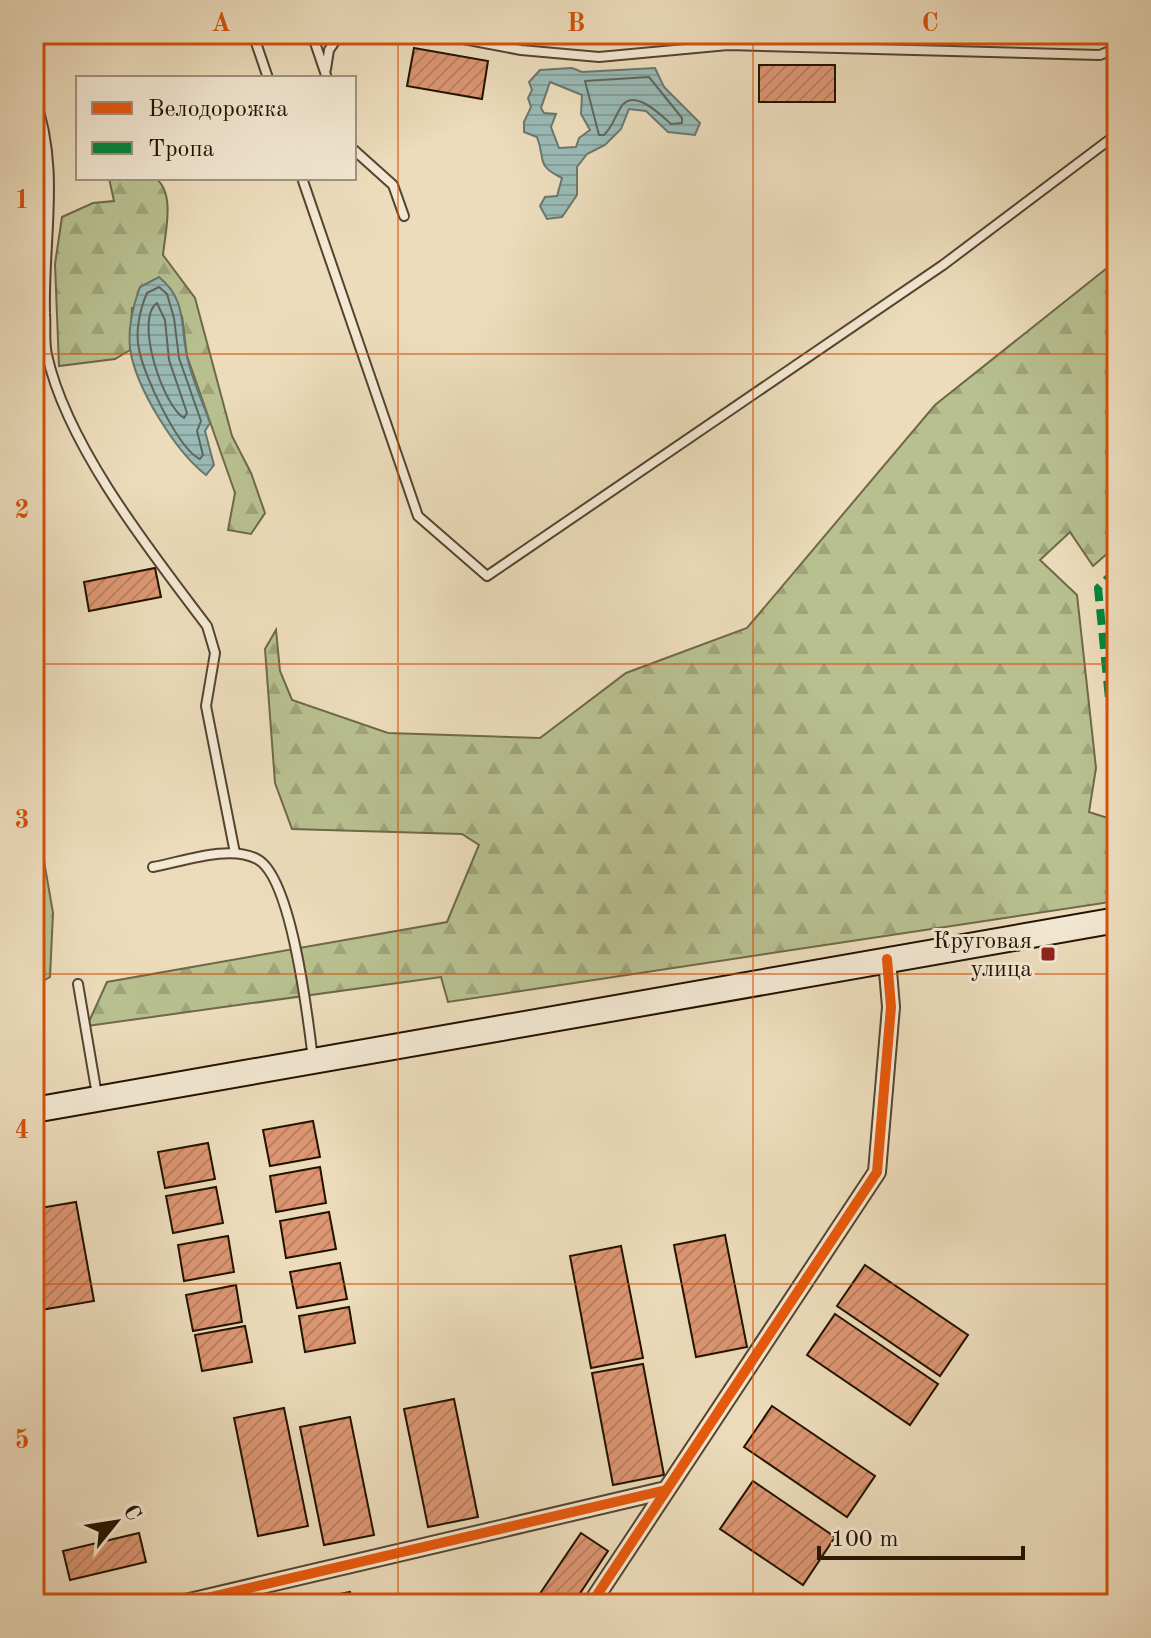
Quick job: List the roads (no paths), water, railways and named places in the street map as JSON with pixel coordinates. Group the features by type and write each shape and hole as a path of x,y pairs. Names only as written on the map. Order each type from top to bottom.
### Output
{"main road":[{"path":"34,1110 1117,920"}],"street":[{"path":"591,1604 877,1172 891,1007 887,959"},
{"path":"181,1604 666,1490"}],"lane":[{"path":"253,34 267,76"},
{"path":"312,34 326,74"},
{"path":"326,74 329,50 340,34"},
{"path":"437,34 521,50 599,57 728,45 1100,55 1117,48"},
{"path":"34,96 46,128 51,188 44,274 47,354 67,410 89,456 207,626 215,653 206,706 235,853"},
{"path":"303,180 418,516 487,576 943,265 1117,134"},
{"path":"356,152 393,185 404,216"},
{"path":"153,867 235,853 259,859 274,878 298,955 313,1060"},
{"path":"78,984 98,1099"}],"water":[{"path":"572,68 582,72 655,68 664,87 700,123 695,135 668,132 646,111 629,109 621,129 605,145 587,154 577,167 577,195 562,217 547,219 540,206 545,197 557,196 562,178 545,165 537,137 524,132 524,122 531,107 529,82 540,70","holes":["550,82 582,95 581,114 590,130 579,138 576,147 559,148 551,127 556,114 544,113 541,108"]},
{"path":"159,277 178,304 189,365 210,423 205,431 214,465 206,475 170,435 148,399 133,364 130,333 135,302 140,287"}],"place":[{"name":"Круговая улица","path":"1048,954"}]}
